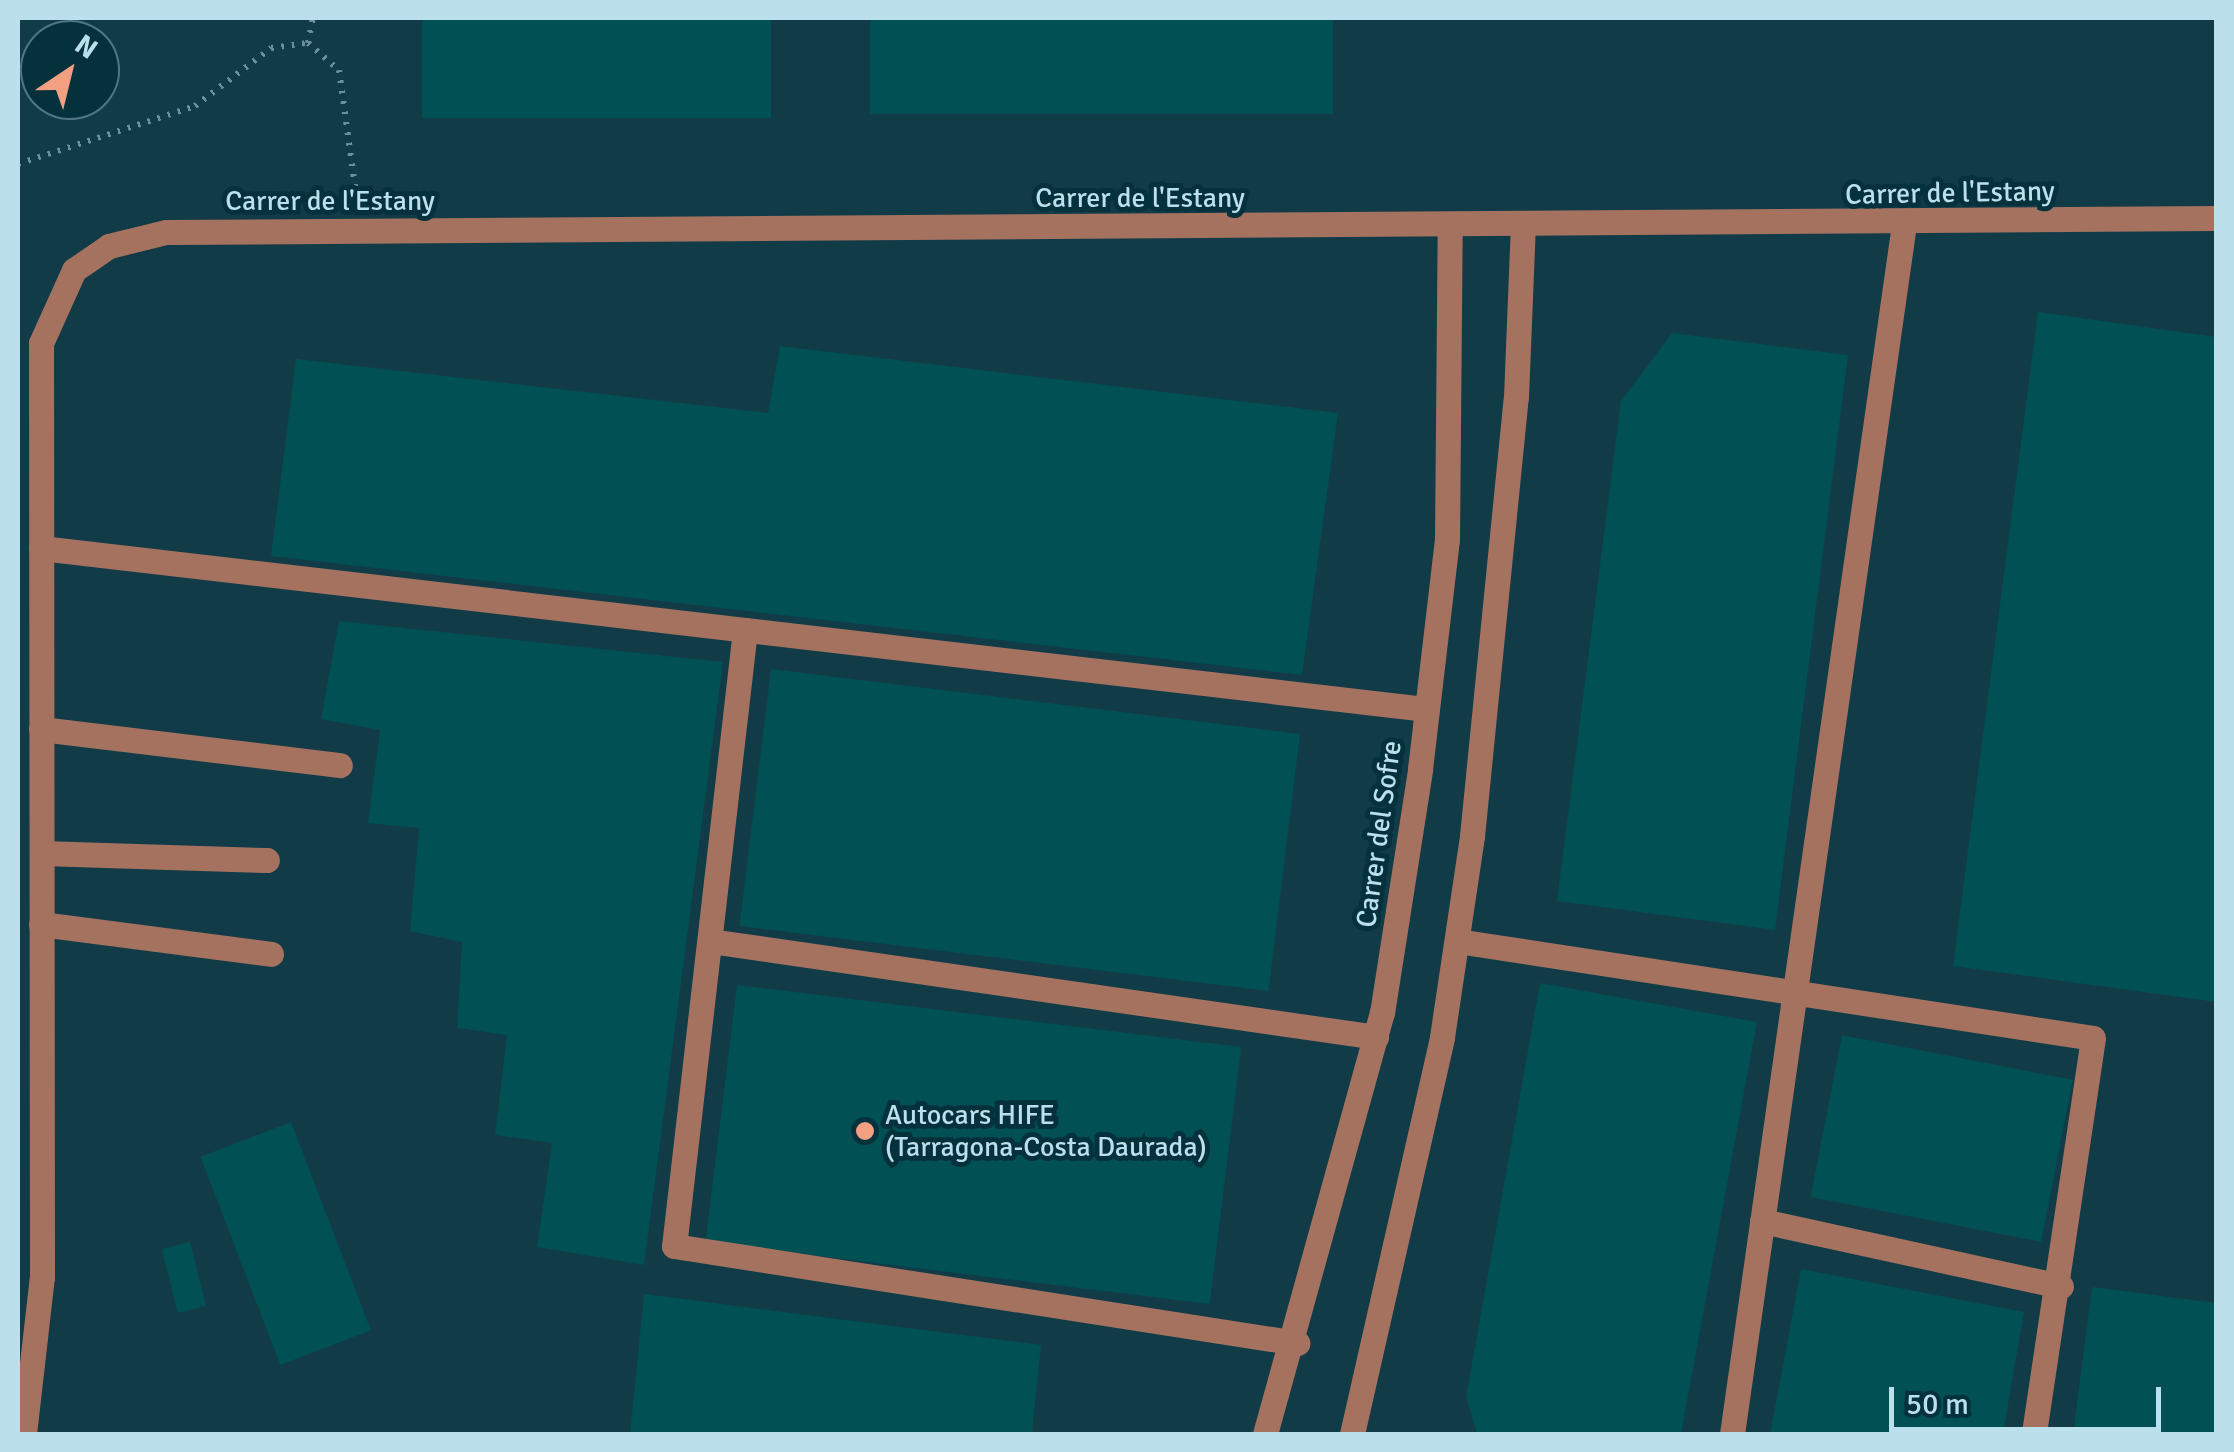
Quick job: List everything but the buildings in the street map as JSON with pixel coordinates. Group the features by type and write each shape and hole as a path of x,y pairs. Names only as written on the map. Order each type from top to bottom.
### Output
{"street":[{"name":"Carrer de l'Estany","path":"42,548 41,343 74,270 109,246 166,232 1904,224 2216,218"},
{"path":"1732,1434 1904,224"},
{"name":"Carrer del Sofre","path":"1266,1434 1298,1343 1376,1036 1427,709 1447,540 1450,226"},
{"path":"1352,1434 1456,941 1499,596 1524,226"},
{"path":"24,1434 42,1277 42,548 1427,709"},
{"path":"745,630 674,1246 1298,1343"},
{"path":"42,729 340,765"},
{"path":"42,853 267,860"},
{"path":"41,924 271,954"},
{"path":"710,941 1376,1036"},
{"path":"1456,941 1796,988 2093,1038 2061,1286 2034,1434"},
{"path":"1762,1221 2061,1286"}],"path":[{"path":"308,43 313,18"},
{"path":"18,164 195,106 270,48 308,43 339,70 365,231"}],"place":[{"name":"Autocars HIFE (Tarragona-Costa Daurada)","path":"865,1131"}]}
